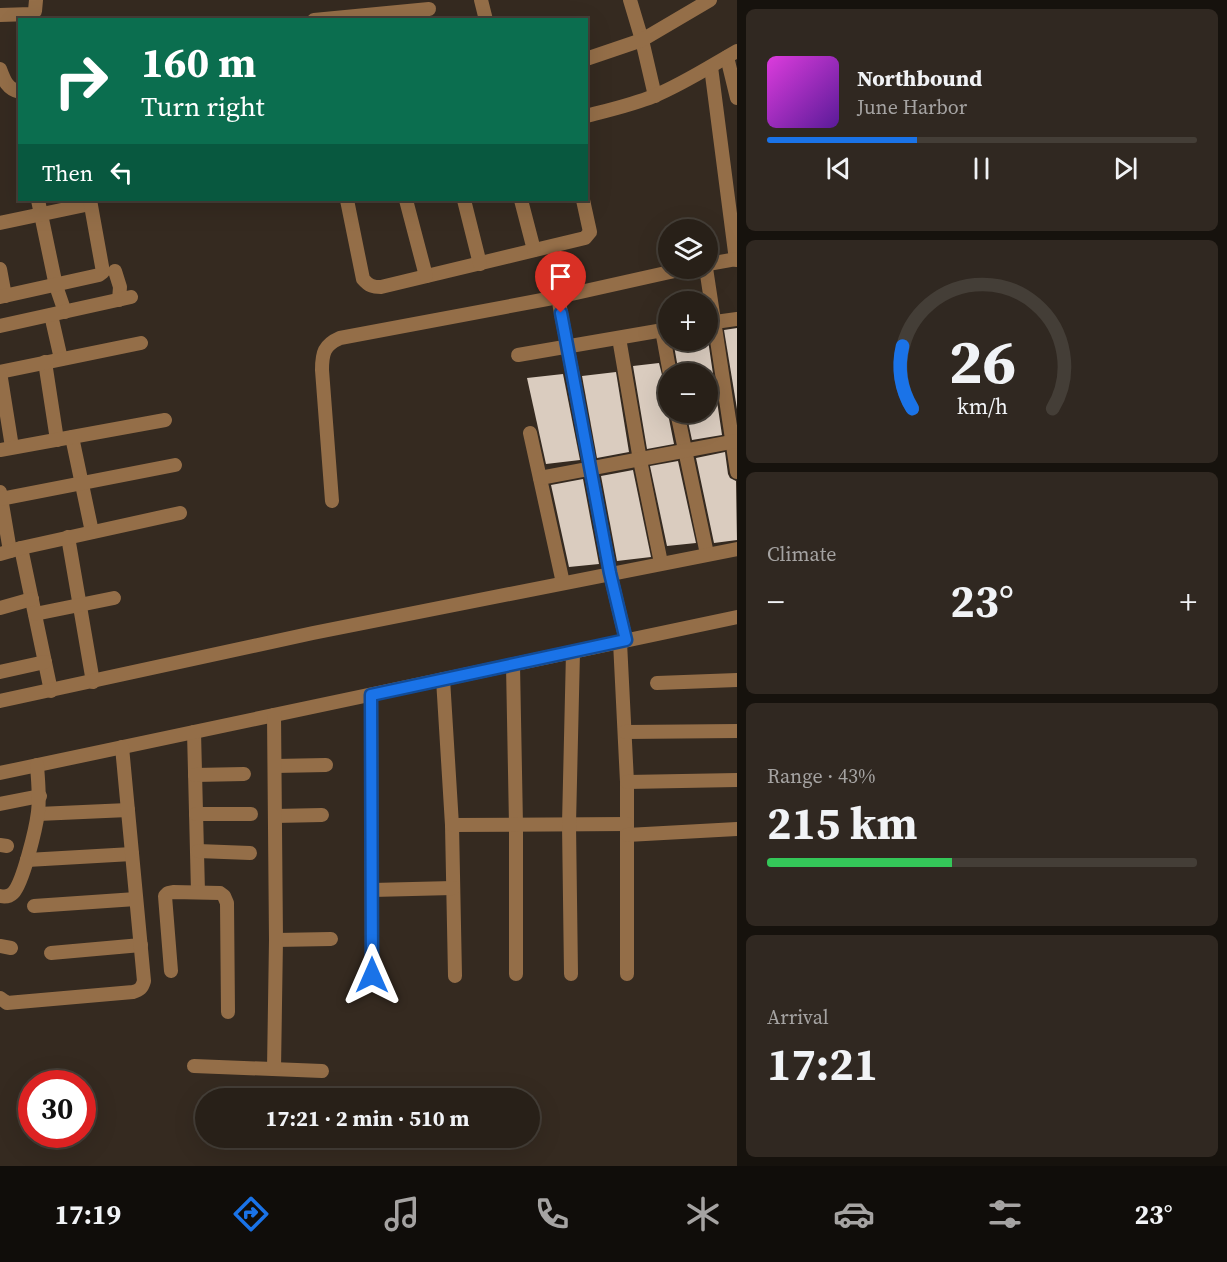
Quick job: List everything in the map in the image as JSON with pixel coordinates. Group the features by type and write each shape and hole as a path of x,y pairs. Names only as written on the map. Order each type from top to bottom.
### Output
{"street":[{"path":"0,15 31,14 35,11 36,0"},
{"path":"481,0 486,18"},
{"path":"630,0 655,96"},
{"path":"588,58 642,40 695,4 710,0"},
{"path":"350,18 430,9"},
{"path":"588,116 630,106 655,96 732,54 736,98"},
{"path":"711,66 736,260 718,263"},
{"path":"0,69 5,82 18,91"},
{"path":"38,201 56,286 61,359"},
{"path":"347,201 363,279 367,285 373,287 381,287 585,238 590,232 583,201"},
{"path":"405,201 426,276"},
{"path":"464,201 480,264"},
{"path":"521,201 534,250"},
{"path":"0,223 90,202 103,272 56,286 2,296 0,269"},
{"path":"0,326 125,299 115,271"},
{"path":"332,501 322,370 322,353 328,343 340,338 558,297 658,275"},
{"path":"558,297 623,641 627,782 627,974"},
{"path":"718,322 736,319"},
{"path":"518,355 658,331"},
{"path":"619,338 661,563"},
{"path":"141,343 0,372 6,448 165,420"},
{"path":"716,351 734,442 736,472"},
{"path":"45,362 57,440"},
{"path":"679,423 706,554"},
{"path":"530,433 563,583"},
{"path":"72,437 92,532"},
{"path":"540,478 734,442"},
{"path":"51,691 32,599 10,551 1,496 175,465"},
{"path":"10,551 180,513"},
{"path":"68,537 93,682"},
{"path":"0,701 313,633 736,549"},
{"path":"34,614 114,598"},
{"path":"0,608 32,599"},
{"path":"0,773 736,617"},
{"path":"571,974 569,824 573,652"},
{"path":"0,672 45,662"},
{"path":"513,665 516,974"},
{"path":"443,679 452,825 455,976"},
{"path":"657,683 736,680"},
{"path":"371,695 372,975"},
{"path":"274,715 276,940 274,1069"},
{"path":"625,732 736,731"},
{"path":"194,732 198,892"},
{"path":"0,998 7,1003 139,991 144,981 122,747"},
{"path":"0,896 11,895 16,889 27,860 40,796 37,765"},
{"path":"275,766 326,765"},
{"path":"195,775 244,774"},
{"path":"627,782 736,780"},
{"path":"0,804 40,796"},
{"path":"38,814 128,810"},
{"path":"196,814 251,814"},
{"path":"275,816 322,815"},
{"path":"452,825 569,824 627,830 736,829"},
{"path":"198,851 250,853"},
{"path":"27,860 132,854"},
{"path":"372,890 453,888"},
{"path":"171,971 165,896 173,892 220,893 224,896 226,903 228,1012"},
{"path":"34,906 136,899"},
{"path":"276,940 331,939"},
{"path":"51,953 141,945"},
{"path":"194,1066 322,1071"}],"building":[{"path":"737,328 737,409 724,330"},
{"path":"675,351 710,351 711,363 677,363"},
{"path":"658,363 658,423 670,423 674,444 647,449 633,366"},
{"path":"616,372 629,452 597,458 582,376"},
{"path":"563,374 580,460 546,464 527,378"},
{"path":"718,408 722,435 692,440 688,423 718,423"},
{"path":"725,452 728,474 736,481 737,540 714,543 696,458"},
{"path":"678,461 696,543 667,546 650,466"},
{"path":"633,470 651,557 617,561 601,476"},
{"path":"583,479 599,564 569,567 551,485"}],"route":[{"path":"372,975 371,695 626,640 610,573 561,313"}]}
